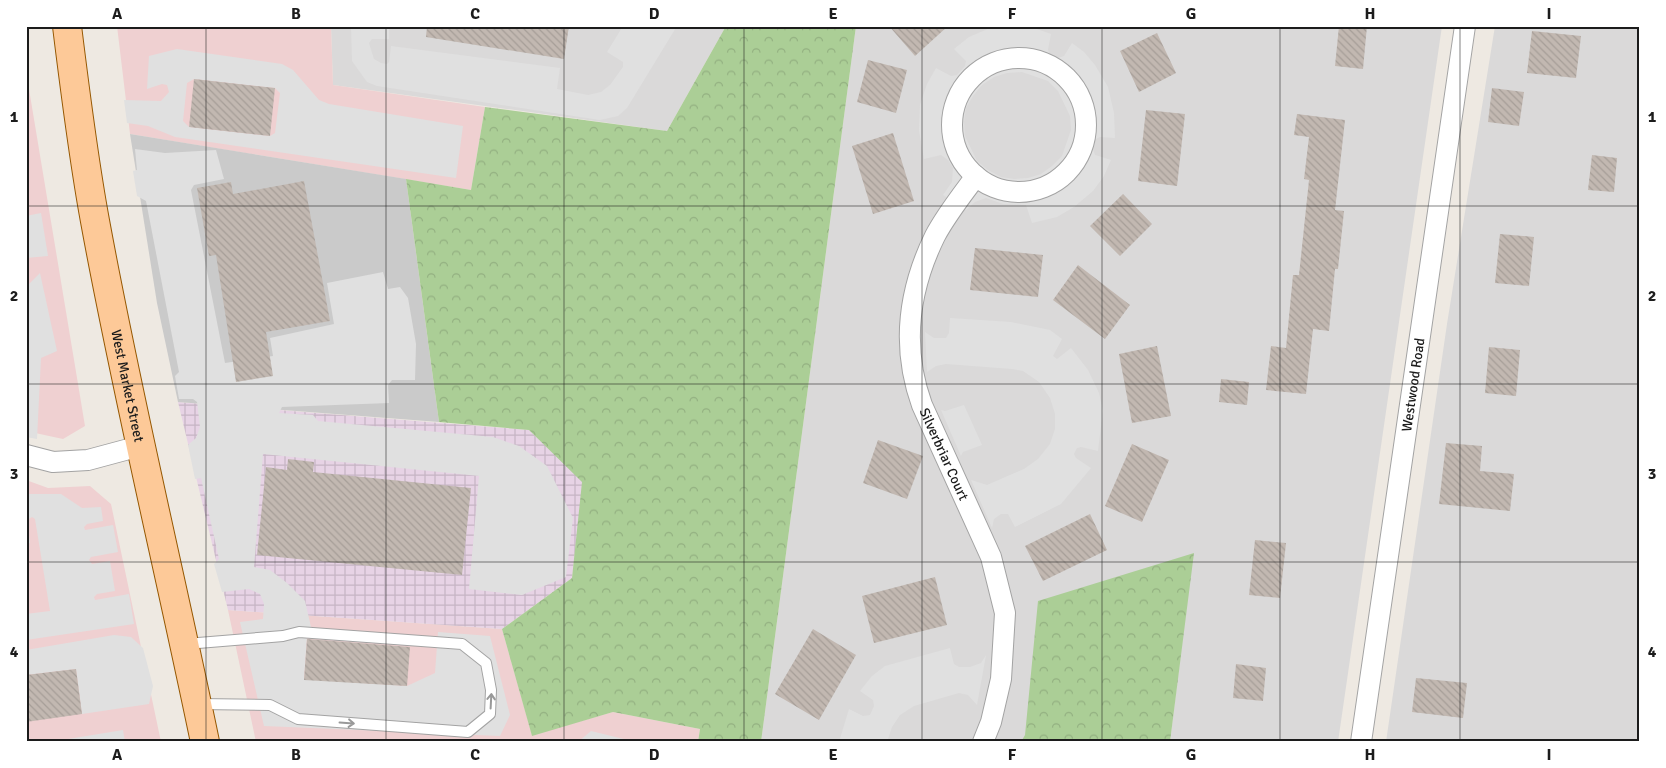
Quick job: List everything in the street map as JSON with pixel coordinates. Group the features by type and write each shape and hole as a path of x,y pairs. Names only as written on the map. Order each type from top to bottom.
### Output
{"main road":[{"name":"West Market Street","path":"67,26 95,221 140,446 206,742"}],"street":[{"name":"Westwood Road","path":"1361,742 1465,26"},
{"path":"1023,58 1052,66 1064,75 1074,86 1081,99 1086,128 1078,157 1069,169 1046,186 1024,191 1002,190 976,176 958,152 952,122 955,107 969,80 993,63 1023,58"},
{"name":"Silverbriar Court","path":"976,176 936,234 917,281 910,312 909,353 912,379 922,405 991,557 1005,613 1001,679 991,722 983,742"},
{"path":"26,455 53,462 88,460 140,446"}],"lane":[{"path":"185,644 283,636 298,632 462,644 486,663 491,690 490,714 468,732 298,719 270,705 198,704"}],"shaded area":[{"path":"117,26 331,26 333,85 485,107 471,190 130,134"},
{"path":"331,26 726,26 667,131 333,85"},
{"path":"351,26 389,26 389,39 372,39 369,43 374,59 381,63 387,64 389,62 391,46 560,68 557,89 588,95 601,92 610,85 623,67 623,62 607,52 623,26 677,26 627,108 618,116 600,120 377,86 367,82 352,61"},
{"path":"856,26 1442,26 1338,742 1170,742 1193,554 1021,742 761,742"},
{"path":"1495,26 1640,26 1640,742 1386,742 1447,324"},
{"path":"990,28 1034,28 1051,34 1048,50 1050,55 1058,58 1064,56 1072,43 1084,52 1095,65 1108,87 1114,113 1115,138 1100,137 1096,139 1093,149 1095,155 1111,160 1104,176 1093,191 1074,207 1057,217 1032,223 1026,205 1003,204 986,198 975,202 966,210 943,195 952,182 953,168 948,160 941,155 924,159 919,131 920,105 927,84 936,68 951,76 957,75 965,66 966,61 954,49 969,37","holes":["1022,72 1048,81 1058,91 1070,116 1071,130 1062,156 1041,174 1028,178 1014,179 1001,177 988,170 977,161 965,136 966,108 973,96 982,85 994,77 1007,73"]},
{"path":"177,49 282,64 293,70 319,100 329,104 463,126 456,178 175,137 148,126 127,123 124,100 161,101 169,92 167,85 162,84 147,89 149,56","holes":["194,79 275,88 280,93 275,133 270,136 189,127 183,121 187,83"]},
{"path":"26,71 85,426 63,439 26,431"},
{"path":"130,134 406,179 439,422 178,402 157,303"},
{"path":"135,149 165,153 216,150 224,179 194,185 191,190 225,363 273,356 270,338 334,324 327,283 383,272 388,289 400,287 408,298 416,344 415,380 392,380 388,385 389,403 282,407 279,413 313,415 318,421 493,437 519,446 547,466 573,518 566,577 522,595 469,589 479,476 263,454 254,567 270,570 287,583 305,601 311,627 307,637 304,679 407,686 435,673 438,632 490,636 510,715 500,736 264,726 240,622 263,619 264,604 260,594 249,589 222,592 214,564 219,559 201,478 195,479 188,445 196,438 200,427 197,402 193,399 179,399 175,376 179,372 146,201 137,196 133,171 137,170"},
{"path":"41,213 48,256 26,258 26,216"},
{"path":"40,273 57,351 41,358 37,439 26,437 26,287"},
{"path":"950,318 1011,322 1050,330 1062,339 1053,356 1057,359 1071,348 1088,370 1099,393 1103,411 1098,451 1081,447 1077,448 1074,454 1076,458 1091,468 1061,504 1015,527 1008,514 1001,514 994,519 992,528 971,480 987,485 1024,469 1038,459 1050,444 1055,429 1055,414 1050,398 1039,382 1023,371 946,364 936,366 927,372 925,332 934,338 946,338 949,333"},
{"path":"178,402 529,430 583,481 572,578 502,629 228,610"},
{"path":"964,405 982,445 963,452 961,456 941,410 945,411"},
{"path":"26,480 48,488 90,486 111,504 161,742 26,742"},
{"path":"26,494 61,494 82,508 101,507 103,521 87,524 84,527 85,530 113,525 118,552 91,557 89,560 92,564 110,561 115,591 97,594 94,597 95,600 129,594 134,624 26,640 26,614 50,611 35,519 32,517 27,520 30,543 26,543"},
{"path":"228,610 502,629 532,735 613,712 700,729 698,742 256,742"},
{"path":"114,635 131,637 143,648 153,686 149,704 82,714 76,669 26,675 26,650"},
{"path":"950,648 954,664 959,667 970,667 981,663 986,655 977,705 968,695 959,693 914,706 900,715 892,727 887,742 839,742 849,709 863,716 870,715 874,706 873,700 860,691 872,676 885,666"},
{"path":"123,730 125,742 50,742"},
{"path":"591,731 636,742 578,742"}],"green space":[{"path":"726,26 856,26 761,742 698,742 700,729 613,712 532,736 502,629 572,578 582,482 529,430 439,422 406,179 471,190 485,107 667,131"},
{"path":"1194,553 1170,742 1021,742 1025,735 1038,601"}],"building":[{"path":"427,26 569,26 564,59 426,37"},
{"path":"889,26 948,26 915,56"},
{"path":"1339,26 1367,26 1363,69 1335,66"},
{"path":"1532,31 1581,36 1576,78 1527,73"},
{"path":"1157,33 1176,73 1139,92 1120,51"},
{"path":"868,60 907,70 896,113 857,102"},
{"path":"194,79 275,88 270,136 189,127"},
{"path":"1492,88 1524,92 1519,126 1488,122"},
{"path":"1146,110 1185,114 1177,186 1138,181"},
{"path":"1297,114 1345,120 1335,210 1344,211 1338,269 1335,269 1329,331 1313,329 1306,394 1266,390 1271,346 1286,348 1293,275 1299,275 1309,180 1304,179 1309,137 1294,135"},
{"path":"893,133 914,201 873,214 852,146"},
{"path":"1592,155 1617,158 1614,192 1588,190"},
{"path":"304,181 330,321 266,332 273,376 236,382 216,255 209,256 197,188 231,182 233,194"},
{"path":"1123,194 1152,224 1120,256 1090,226"},
{"path":"1500,234 1534,237 1529,286 1495,283"},
{"path":"975,248 1043,255 1038,297 970,290"},
{"path":"1078,265 1130,305 1105,339 1053,300"},
{"path":"1157,346 1171,416 1132,423 1119,354"},
{"path":"1489,347 1520,350 1516,396 1485,393"},
{"path":"1221,379 1249,382 1247,405 1219,402"},
{"path":"878,440 923,456 907,499 863,483"},
{"path":"1446,443 1482,446 1480,471 1514,474 1510,511 1439,504"},
{"path":"1132,444 1169,460 1142,522 1105,506"},
{"path":"288,459 314,462 313,472 471,488 462,575 257,555 266,467 287,470"},
{"path":"1090,514 1107,550 1043,581 1025,546"},
{"path":"1255,540 1286,543 1280,598 1249,595"},
{"path":"935,577 947,625 874,643 862,596"},
{"path":"813,629 856,655 819,720 775,694"},
{"path":"307,639 410,647 407,686 304,680"},
{"path":"1236,664 1266,668 1263,701 1233,698"},
{"path":"76,669 82,714 26,722 26,675"},
{"path":"1416,678 1467,683 1463,718 1412,712"}]}
